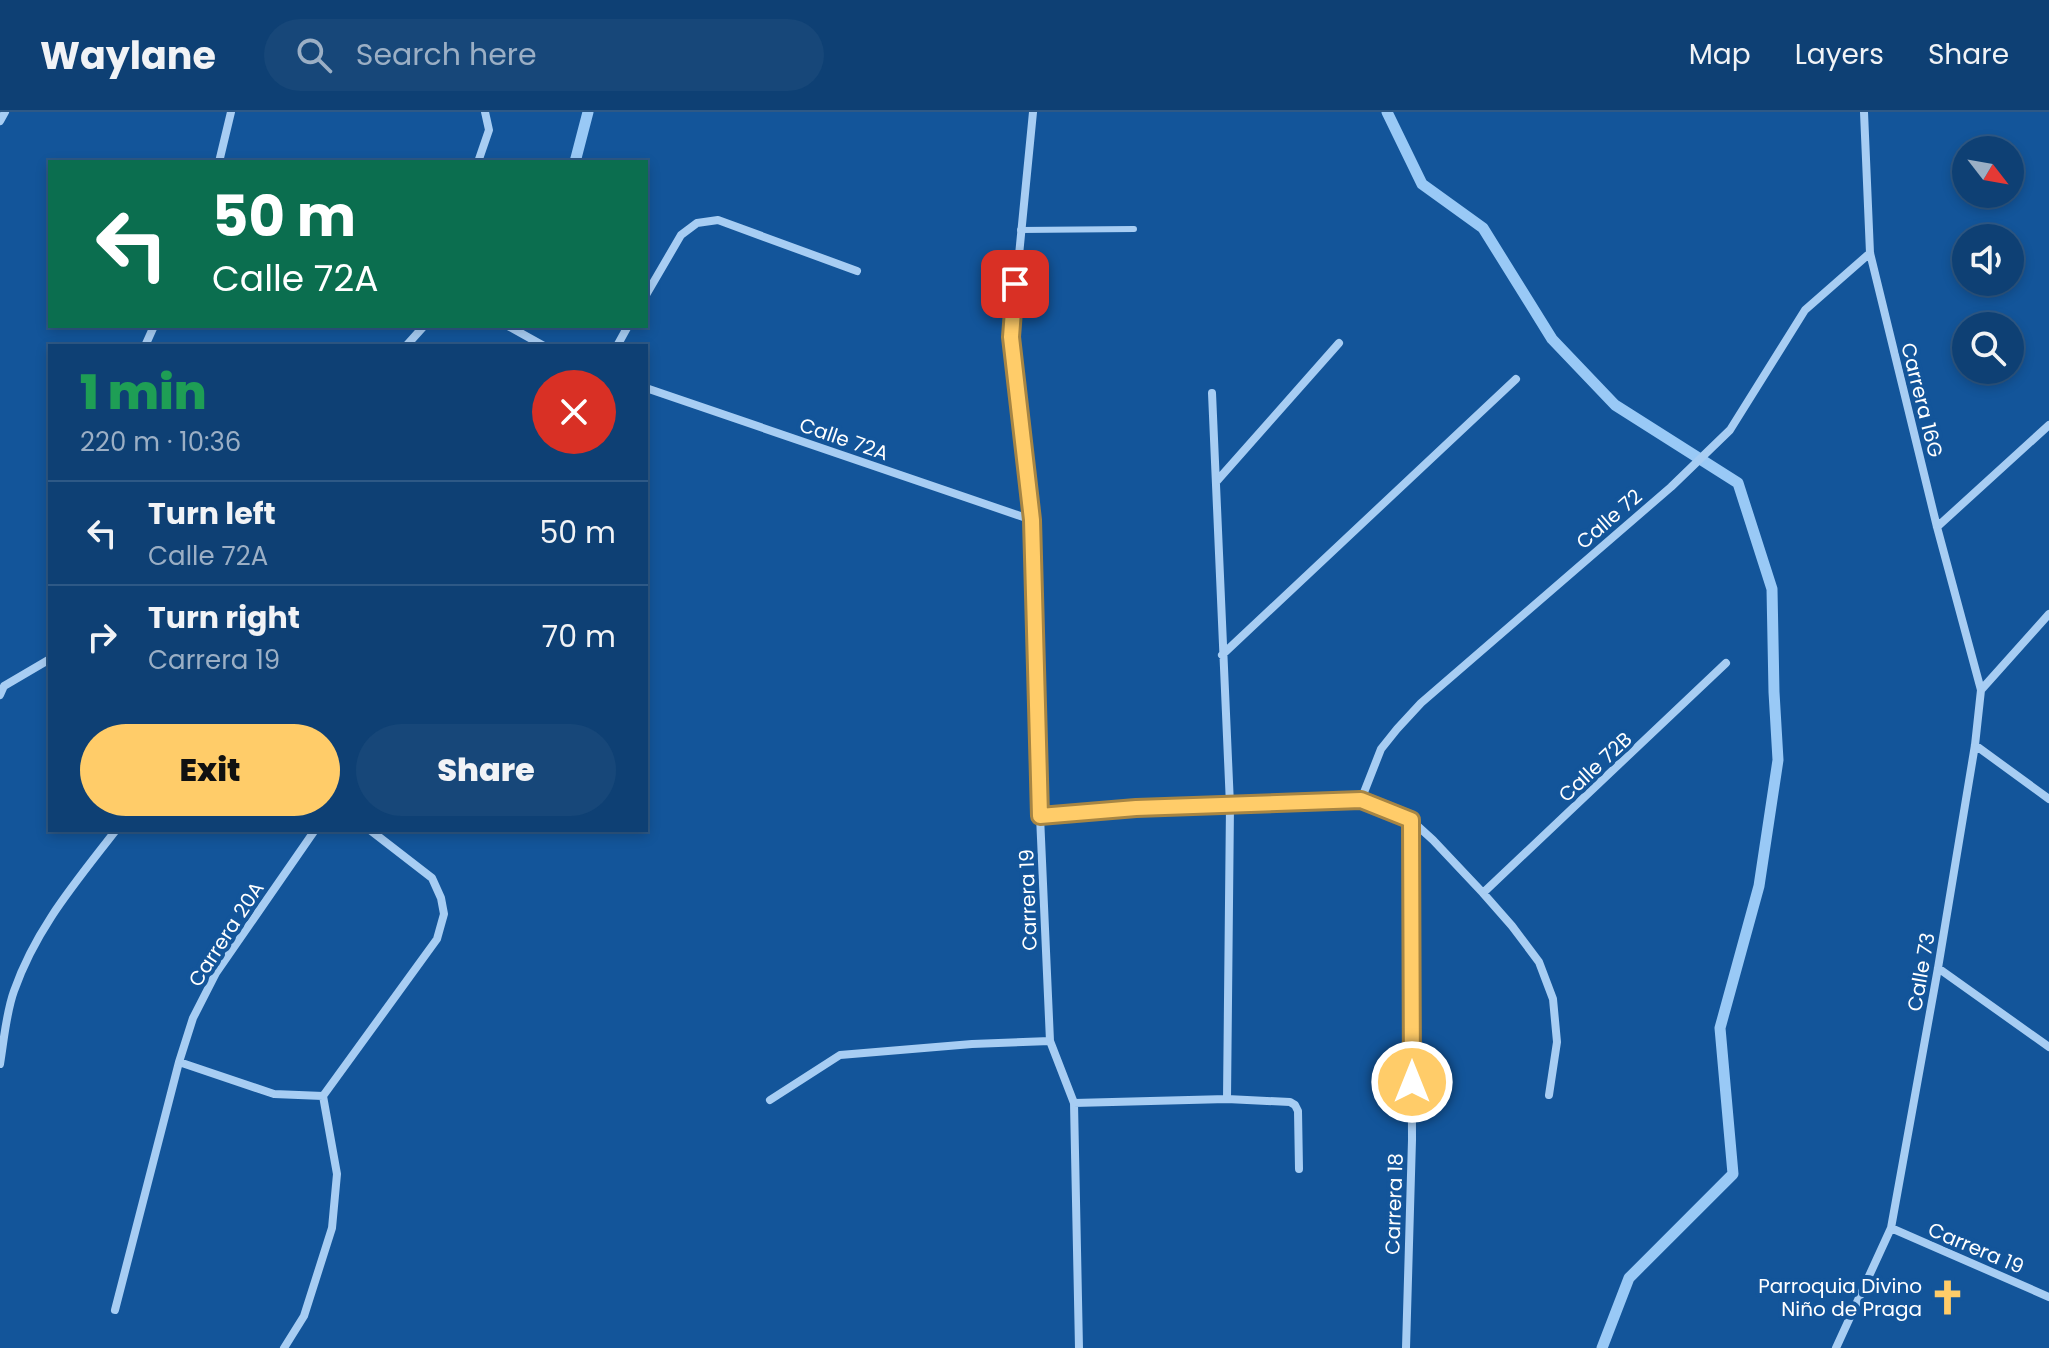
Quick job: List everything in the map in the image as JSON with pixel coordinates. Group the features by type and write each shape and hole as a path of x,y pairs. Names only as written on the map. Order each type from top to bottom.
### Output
{"street":[{"path":"0,121 5,112"},
{"path":"219,160 231,112"},
{"path":"479,160 489,130 485,112"},
{"name":"Carrera 19","path":"1033,112 1011,337 1032,520 1050,1041 1074,1103 1079,1348"},
{"name":"Carrera 16G","path":"1864,112 1870,253 1937,527 1981,690"},
{"path":"648,292 681,235 697,223 718,220 857,271"},
{"name":"Calle 72","path":"1361,800 1381,749 1421,703 1671,487 1730,430 1805,310 1870,253"},
{"path":"408,344 422,328"},
{"path":"512,328 540,344"},
{"path":"1216,482 1339,343"},
{"path":"1222,655 1516,379"},
{"name":"Calle 72A","path":"648,389 1032,520"},
{"path":"1212,393 1230,805 1227,1099"},
{"path":"1937,527 2049,425"},
{"path":"1981,690 2049,614"},
{"path":"0,695 4,686 48,660"},
{"name":"Calle 72B","path":"1483,893 1726,663"},
{"name":"Calle 73","path":"1836,1348 1891,1228 1938,968 1975,745 1981,690"},
{"path":"1975,745 2049,799"},
{"path":"1040,816 1136,808 1361,800 1411,820 1483,893 1539,962 1553,999 1557,1042 1549,1095"},
{"name":"Carrera 18","path":"1406,1348 1412,1140 1411,820"},
{"path":"0,1064 13,994 29,954 54,909 114,832"},
{"name":"Carrera 20A","path":"115,1310 193,1018 216,973 314,832"},
{"path":"284,1348 304,1316 332,1228 337,1174 323,1096 437,939 444,914 432,878 373,832"},
{"path":"1938,968 2049,1047"},
{"path":"770,1100 840,1055 1050,1041"},
{"path":"179,1062 274,1094 323,1096"},
{"path":"1074,1103 1227,1099 1290,1102 1298,1111 1299,1169"},
{"name":"Carrera 19","path":"1891,1228 2049,1297"}],"lane":[{"path":"1020,230 1134,229"}],"waterway":[{"path":"576,160 588,112"},
{"path":"1387,112 1422,184 1483,228 1552,339 1615,405 1738,483 1772,589 1778,760 1759,886 1720,1028 1733,1174 1629,1278 1602,1348"}],"place":[{"name":"Parroquia Divino Niño de Praga","path":"1948,1297"}],"route":[{"path":"1015,284 1011,337 1032,520 1040,816 1136,808 1361,800 1411,820 1412,1082"}]}
